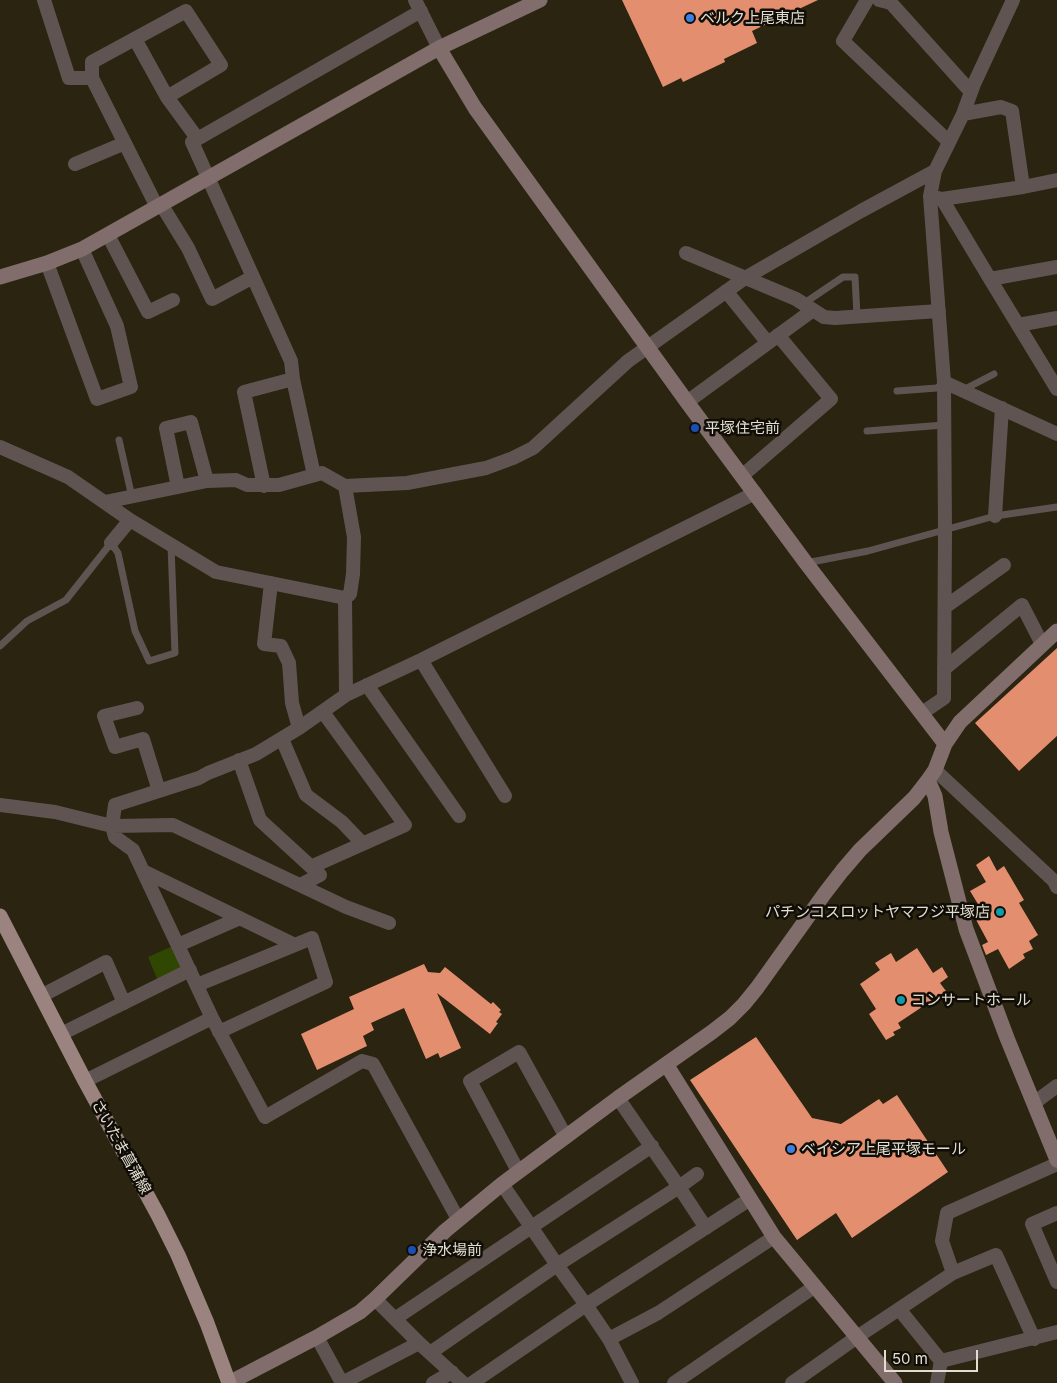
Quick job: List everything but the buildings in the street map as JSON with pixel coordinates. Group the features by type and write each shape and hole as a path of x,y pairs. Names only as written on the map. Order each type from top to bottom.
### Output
{"main road":[{"name":"さいたま菖蒲線","path":"0,916 178,1255 207,1323 229,1383"}],"street":[{"path":"44,0 69,78 92,78"},
{"path":"0,277 82,250 439,48 540,0"},
{"path":"867,0 843,41 949,142"},
{"path":"879,0 891,4 971,92"},
{"path":"922,713 944,698 944,382 939,311 935,171 963,114 971,92 1013,0"},
{"path":"314,475 293,379 291,361 192,142 418,6 439,48 475,108 687,402 806,563 945,744"},
{"path":"167,97 220,66 186,11 92,62 92,78 159,206 188,248 212,299 253,277"},
{"path":"135,39 167,97 197,138"},
{"path":"963,114 1001,107 1012,111 1023,187"},
{"path":"75,164 125,143"},
{"path":"105,502 207,481 236,480 247,485 279,485 322,472 345,486 407,483 486,468 513,458 533,448 628,361 649,348 745,278 935,171"},
{"path":"936,198 1023,187 1057,180"},
{"path":"936,198 990,279 1057,389"},
{"path":"108,235 148,312 173,300"},
{"path":"47,263 97,398 131,387 117,326 82,250"},
{"path":"686,253 796,299 824,317 835,318 939,311"},
{"path":"990,279 1057,268"},
{"path":"726,292 831,399 742,475"},
{"path":"687,402 773,339 808,307"},
{"path":"1018,325 1057,318"},
{"path":"264,486 244,392 293,379"},
{"path":"944,382 1057,434"},
{"path":"995,516 1002,408"},
{"path":"178,487 166,428 192,422 207,481"},
{"path":"0,447 68,477 130,520 216,572 345,598 350,594 354,537 345,486"},
{"path":"458,1219 373,1064 362,1061 265,1117 212,1018 133,850 115,837 112,826 115,805 199,778 256,754 299,728 346,695 755,493"},
{"path":"111,543 130,520"},
{"path":"945,607 1004,565"},
{"path":"270,583 264,644 281,646 289,663 292,703 299,728"},
{"path":"345,598 346,695"},
{"path":"944,669 1022,605 1042,644"},
{"path":"229,1383 360,1312 458,1219 518,1171 712,1032 744,1004 842,871 860,850 914,798 932,775 945,744 960,722 1057,631"},
{"path":"420,660 505,796"},
{"path":"367,685 459,816"},
{"path":"138,708 104,716 115,747 143,739 159,791"},
{"path":"313,866 405,825 323,712"},
{"path":"282,739 306,795 342,822 363,844"},
{"path":"239,760 260,820 313,866 320,875 300,885"},
{"path":"932,775 1054,881 1057,887"},
{"path":"932,775 941,832 966,929 1007,1038 1057,1160"},
{"path":"0,805 56,812 112,826 174,825 346,907 389,923"},
{"path":"143,871 295,945"},
{"path":"178,945 240,918"},
{"path":"197,985 312,938 326,982 219,1032"},
{"path":"41,996 106,962 124,1003"},
{"path":"61,1034 190,970"},
{"path":"85,1081 212,1018"},
{"path":"518,1171 470,1081 519,1052 566,1138"},
{"path":"666,1064 774,1237 895,1383"},
{"path":"1034,1102 1057,1086"},
{"path":"618,1098 706,1228"},
{"path":"396,1318 652,1146"},
{"path":"953,1273 942,1241 947,1213 1057,1164"},
{"path":"430,1353 557,1266 697,1174"},
{"path":"502,1184 609,1339 632,1383"},
{"path":"472,1383 586,1305 750,1199"},
{"path":"1057,1213 1032,1224 1057,1282"},
{"path":"609,1339 658,1313 774,1237"},
{"path":"792,1383 953,1273 996,1255 1034,1339"},
{"path":"674,1383 814,1287"},
{"path":"375,1299 463,1383"},
{"path":"899,1309 941,1362 937,1383"},
{"path":"941,1362 1057,1332"},
{"path":"317,1337 342,1383 419,1343"},
{"path":"433,1383 452,1372"}],"lane":[{"path":"808,307 843,277 855,277 857,316"},
{"path":"962,390 994,374"},
{"path":"897,391 937,388 944,382"},
{"path":"866,432 944,425"},
{"path":"120,440 132,497"},
{"path":"806,563 868,551 995,516 1057,507"},
{"path":"0,646 26,621 66,600 111,543 118,553 135,630 149,661 176,653 171,545"}],"green space":[{"path":"173,946 183,966 181,970 158,981 148,957"}],"place":[{"name":"ベルク上尾東店","path":"690,18"},
{"name":"平塚住宅前","path":"695,428"},
{"name":"パチンコスロットヤマフジ平塚店","path":"1000,912"},
{"name":"コンサートホール","path":"901,1000"},
{"name":"ベイシア上尾平塚モール","path":"791,1149"},
{"name":"浄水場前","path":"412,1250"}]}
